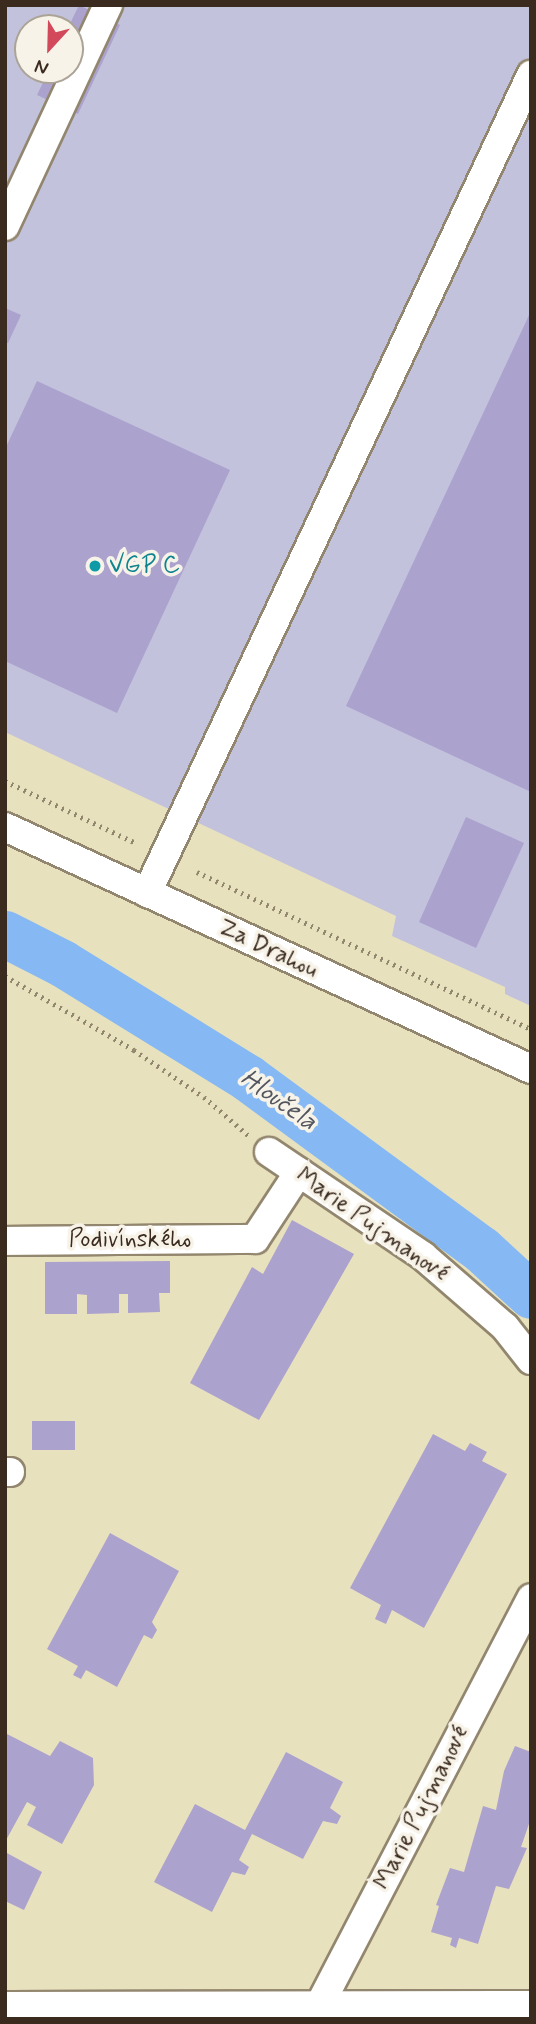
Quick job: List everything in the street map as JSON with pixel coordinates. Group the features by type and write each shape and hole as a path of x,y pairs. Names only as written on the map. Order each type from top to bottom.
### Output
{"street":[{"path":"5,226 13,191 107,5"},
{"path":"147,893 531,75"},
{"name":"Za Drahou","path":"5,827 531,1069"},
{"name":"Marie Pujmanové","path":"269,1152 423,1256 505,1327 531,1360"},
{"name":"Podivínského","path":"5,1241 255,1239 299,1172"},
{"name":"Marie Pujmanové","path":"318,2013 531,1598"},
{"path":"5,2006 318,2013 531,2005"}],"path":[{"path":"5,781 136,843"},
{"path":"197,872 531,1030"},
{"path":"5,976 134,1050 204,1097 269,1152"}],"shaded area":[{"path":"5,5 531,5 531,1006 505,994 505,987 392,936 396,916 5,732"}],"building":[{"path":"79,5 120,25 78,114 37,95 42,84 84,84 84,14 75,14"},
{"path":"5,308 21,315 8,343 5,342"},
{"path":"531,311 531,792 346,706"},
{"name":"VGP C","path":"37,381 230,470 117,713 5,661 5,449"},
{"path":"466,817 524,843 476,948 419,922"},
{"path":"292,1220 354,1254 259,1420 190,1383 252,1267 263,1274"},
{"path":"170,1261 170,1293 159,1293 160,1312 128,1313 128,1294 119,1294 119,1313 87,1314 87,1295 77,1294 77,1314 45,1314 45,1262"},
{"path":"32,1421 75,1421 75,1450 32,1450"},
{"path":"433,1434 465,1451 470,1443 487,1452 482,1461 507,1474 424,1628 392,1610 386,1624 375,1619 381,1605 350,1588"},
{"path":"110,1533 179,1571 152,1622 157,1630 152,1639 144,1635 117,1687 86,1670 81,1679 73,1675 78,1666 47,1649"},
{"path":"5,1733 50,1756 60,1741 93,1758 94,1785 62,1844 27,1825 36,1807 27,1802 5,1842"},
{"path":"515,1746 531,1752 531,1818 521,1847 527,1848 509,1889 496,1886 478,1944 459,1938 456,1948 450,1945 452,1938 431,1932 439,1906 436,1905 450,1868 464,1872 483,1806 496,1810 504,1771"},
{"path":"286,1752 343,1782 330,1808 341,1816 337,1824 323,1821 303,1859 252,1834 239,1860 249,1867 245,1875 232,1872 212,1912 154,1882 195,1804 245,1830"},
{"path":"5,1852 42,1872 24,1910 5,1901"}],"waterway":[{"name":"Hloučela","path":"5,934 62,963 248,1078 481,1249 531,1295"}],"place":[{"name":"VGP C","path":"95,566"}]}
